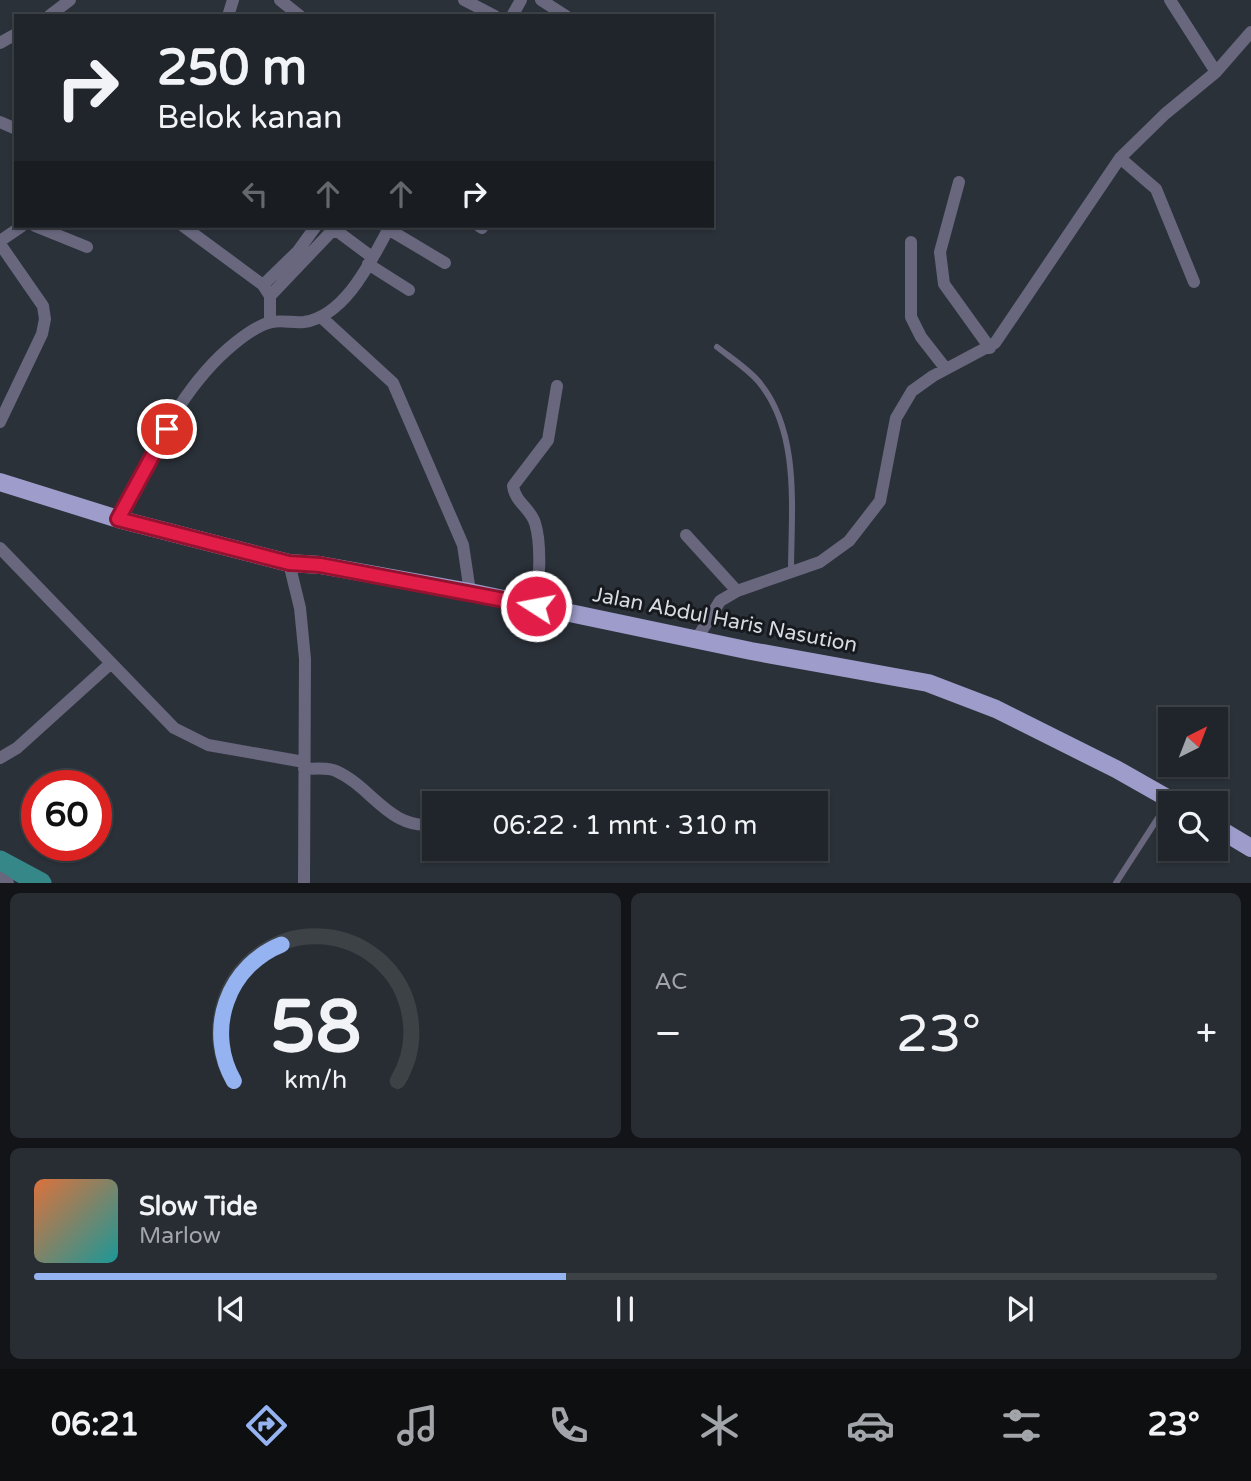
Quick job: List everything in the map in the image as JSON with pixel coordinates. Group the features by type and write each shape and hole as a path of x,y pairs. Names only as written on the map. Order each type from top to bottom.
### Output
{"main road":[{"name":"Jalan Abdul Haris Nasution","path":"0,482 118,519 289,563 320,565 470,592 696,640 895,675 964,694 1116,769 1158,793"},
{"path":"1228,834 1251,848"}],"street":[{"path":"52,14 69,0"},
{"path":"464,0 491,14"},
{"path":"541,0 563,14"},
{"path":"1170,0 1216,72"},
{"path":"696,640 714,607 737,591 837,553 880,501 896,418 912,391 946,369 990,348 1120,158 1165,114 1216,72 1251,32"},
{"path":"1120,158 1156,189 1194,282"},
{"path":"959,183 940,253 943,284 990,348"},
{"path":"0,422 42,334 44,311 0,243 19,228"},
{"path":"39,228 87,247"},
{"path":"186,228 266,290 270,321"},
{"path":"266,290 315,228"},
{"path":"118,519 188,391 205,369 236,342 270,321 304,322 321,317 338,304 370,260 388,228"},
{"path":"391,228 445,263"},
{"path":"266,290 330,233 337,232 410,290"},
{"path":"911,242 912,317 922,338 946,369"},
{"path":"321,317 393,383 463,545 470,592"},
{"path":"536,606 539,583 536,526 516,497 513,486 548,440 557,386"},
{"path":"0,387 10,397"},
{"path":"686,534 737,591"},
{"path":"0,548 165,722 185,736 208,745 338,771 400,821 422,826"},
{"path":"289,563 300,608 304,659 304,883"},
{"path":"0,758 17,748 110,664"},
{"path":"0,878 8,883"}],"lane":[{"path":"717,347 758,381 786,437 791,456 791,572"},
{"path":"1116,883 1158,823"}],"waterway":[{"path":"0,861 41,883"}],"route":[{"path":"167,429 118,519 289,563 320,565 536,606"}]}
